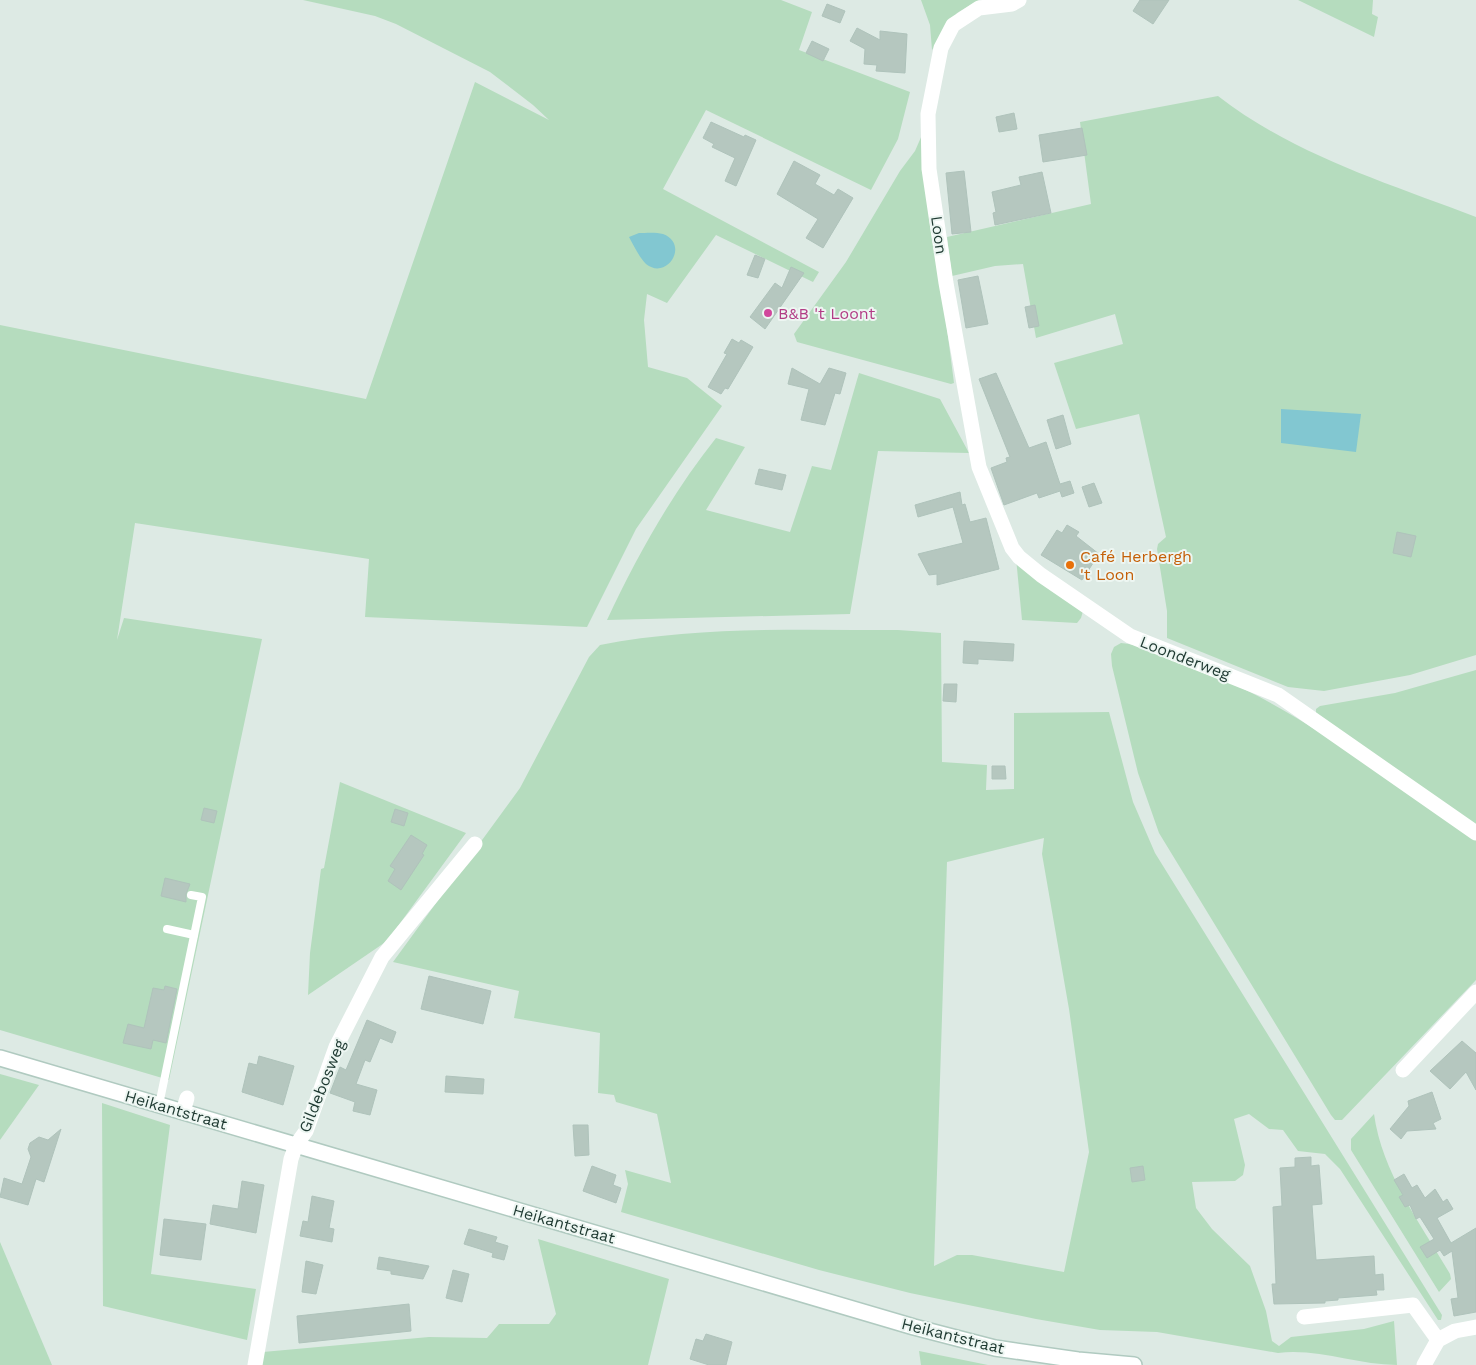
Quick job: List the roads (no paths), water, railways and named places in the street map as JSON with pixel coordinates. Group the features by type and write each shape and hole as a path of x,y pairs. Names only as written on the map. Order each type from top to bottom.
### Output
{"street":[{"name":"Loon","path":"972,421 946,283 929,169 928,114 941,48 954,25 980,8 1012,4 1019,0"},
{"name":"Loonderweg","path":"972,421 979,467 1012,548 1019,557 1130,636 1278,695 1476,833"},
{"name":"Gildebosweg","path":"255,1365 291,1159 296,1145 306,1131 336,1047 382,957 475,844"},
{"path":"1403,1070 1476,992"},
{"name":"Heikantstraat","path":"0,1058 159,1105 185,1105 296,1145 914,1327 995,1348 1078,1360 1134,1365"},
{"path":"1304,1316 1413,1305 1438,1340"},
{"path":"1427,1364 1438,1340 1455,1331 1476,1327"}],"lane":[{"path":"159,1105 202,897 191,895"},
{"path":"167,929 194,935"}],"water":[{"path":"639,233 660,233 671,239 675,245 675,252 668,265 654,268 646,264 629,237"},
{"path":"1281,409 1361,414 1356,452 1281,443"}],"place":[{"name":"B&B 't Loont","path":"768,313"},
{"name":"Café Herbergh 't Loon","path":"1070,565"}]}
